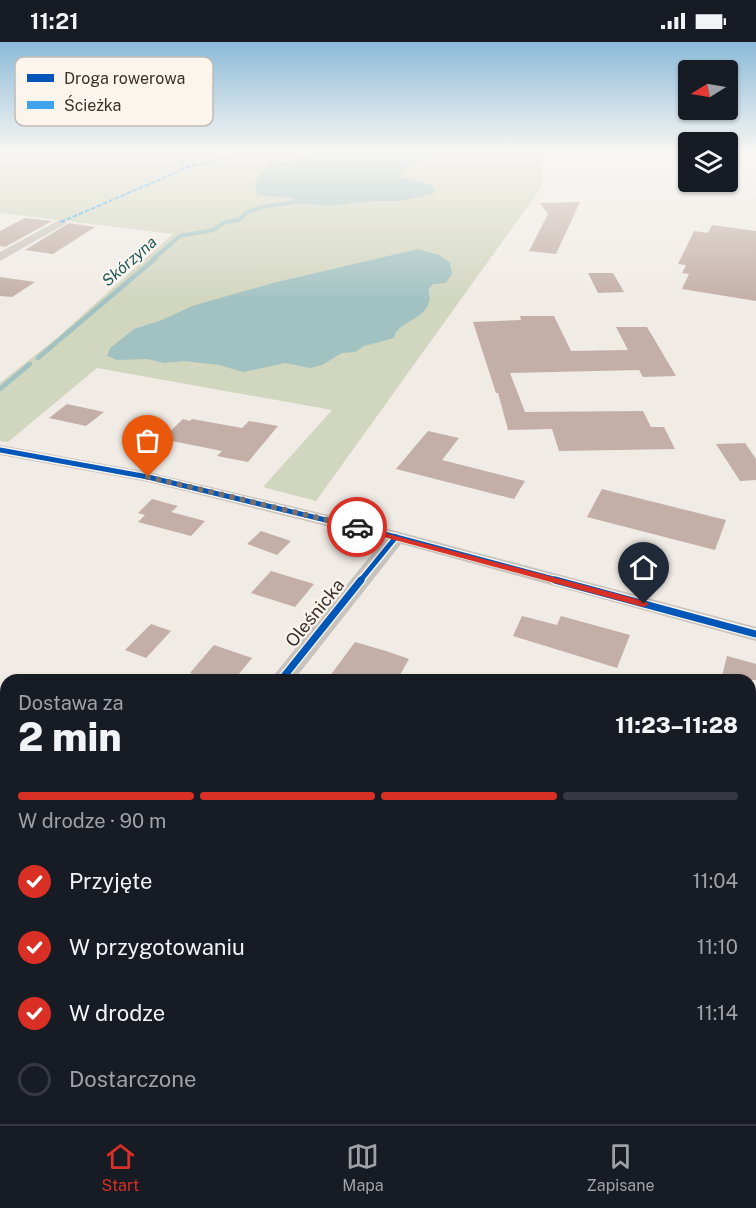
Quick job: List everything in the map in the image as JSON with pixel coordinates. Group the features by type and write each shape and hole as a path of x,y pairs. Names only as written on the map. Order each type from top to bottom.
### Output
{"street":[{"path":"0,257 61,222"},
{"path":"0,450 148,477 396,537 756,634"},
{"name":"Oleśnicka","path":"286,674 396,537"}],"green space":[{"path":"0,200 532,200 316,501 263,487 332,410 97,368 8,442 0,441 0,383 57,338 173,234 0,213"}],"water":[{"path":"295,200 403,200 327,206"},
{"path":"418,249 439,255 450,263 452,274 446,283 433,284 429,289 430,300 422,313 400,328 394,338 364,346 355,352 342,353 322,365 310,368 285,363 243,372 219,365 184,361 164,363 148,359 117,360 107,356 110,348 134,329 162,320 192,306 273,283"}],"building":[{"path":"580,202 556,254 529,251 548,214 540,203"},
{"path":"25,218 52,221 5,247 0,246 0,231"},
{"path":"69,223 95,227 53,254 25,250"},
{"path":"712,225 756,231 756,301 682,289 689,274 682,273 686,265 678,264 694,231 708,233"},
{"path":"588,273 613,273 624,292 598,293"},
{"path":"0,277 35,282 12,297 0,296"},
{"path":"520,316 554,316 571,351 628,350 616,327 647,327 676,376 643,377 639,370 510,373 525,412 643,411 651,427 664,427 675,449 559,451 552,429 508,430 498,393 496,393 473,322 521,320"},
{"path":"67,404 104,412 86,426 49,418"},
{"path":"183,419 242,428 249,421 278,426 248,462 217,456 222,451 162,439"},
{"path":"428,431 459,438 442,460 525,481 514,499 396,469"},
{"path":"745,443 756,459 756,480 740,481 716,444"},
{"path":"602,489 726,520 715,550 587,517"},
{"path":"152,499 178,506 171,512 205,521 191,536 138,522 145,515 138,513"},
{"path":"261,531 291,541 277,555 247,544"},
{"path":"271,571 314,584 295,607 251,593"},
{"path":"522,616 557,625 561,616 630,635 617,668 513,636"},
{"path":"151,624 171,631 146,658 125,650"},
{"path":"355,642 409,659 400,674 331,674"},
{"path":"214,645 252,658 239,674 190,673"},
{"path":"727,656 756,664 756,674 722,674"}],"waterway":[{"name":"Skórzyna","path":"153,259 180,236 213,230 226,222 239,220 246,213 261,207 303,201"},
{"name":"Skórzyna","path":"38,358 156,258"},
{"name":"Skórzyna","path":"0,389 30,364"}],"marked path":[{"path":"61,222 111,200"}],"cycle path":[{"path":"0,450 148,477 396,537 756,634"},
{"path":"286,674 396,537"}],"way so far":[{"path":"148,477 357,527"}],"route":[{"path":"357,527 644,604"}]}
